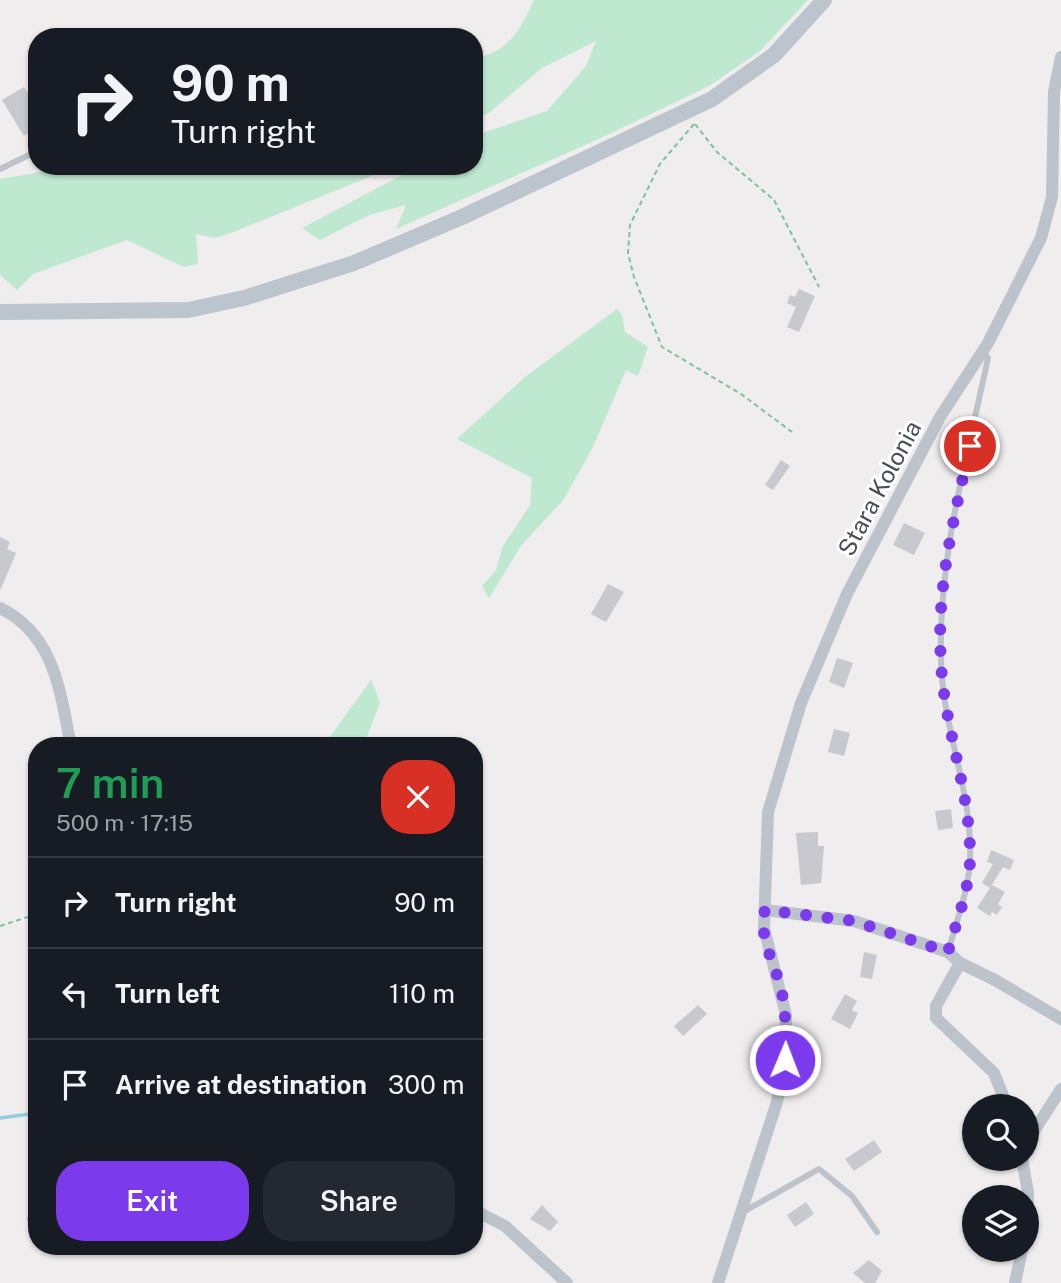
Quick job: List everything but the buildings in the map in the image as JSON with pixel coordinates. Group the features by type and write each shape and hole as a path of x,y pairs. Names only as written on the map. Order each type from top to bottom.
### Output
{"main road":[{"path":"5,310 188,310 244,298 354,263 451,221 712,99 774,55 824,0"}],"street":[{"name":"Stara Kolonia","path":"718,1283 777,1102 785,1060 786,1015 781,988 766,947 765,830 768,813 802,703 847,594 940,417 983,352 1041,238 1052,197 1054,92 1061,57"},
{"path":"0,608 32,631 45,648 58,679 69,737"},
{"path":"765,910 854,921 948,952 960,963 995,980 1061,1019"},
{"path":"960,963 936,1006 936,1018 994,1073 1002,1094"},
{"path":"1039,1123 1061,1089"},
{"path":"483,1215 505,1226 567,1283"},
{"path":"1015,1283 1019,1262"}],"lane":[{"path":"0,169 28,155"},
{"path":"948,952 971,861 968,823 941,664 941,600 948,535 988,358 983,352"},
{"path":"741,1212 819,1169 852,1196 877,1232"}],"path":[{"path":"792,432 741,394 662,347 634,277 628,253 630,225 660,164 695,123 717,152 774,200 819,287"},
{"path":"0,926 28,917"}],"green space":[{"path":"534,0 808,0 760,51 709,86 605,136 396,229 406,205 369,215 320,240 302,228 402,175 483,175 483,133 547,111 586,66 596,41 542,68 483,116 483,56 505,45 523,21"},
{"path":"28,174 374,175 231,233 215,238 196,234 198,264 184,267 127,240 33,274 17,290 0,275 0,179"},
{"path":"617,309 622,315 625,332 648,347 638,376 626,370 593,447 564,499 521,546 489,598 482,586 496,570 503,546 530,505 532,478 457,439 525,377"},
{"path":"371,680 380,702 367,737 330,737"}],"waterway":[{"path":"0,1118 28,1114"}],"route":[{"path":"785,1060 786,1015 781,988 766,947 763,917 765,910 854,921 948,952 971,861 968,823 941,664 941,600 948,535 970,446"}]}
